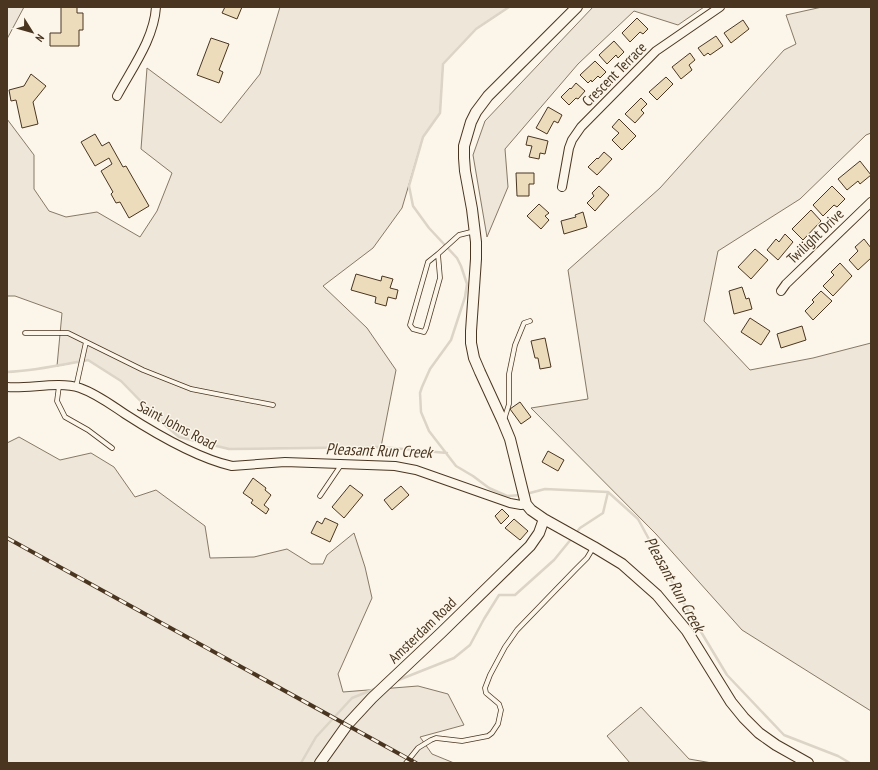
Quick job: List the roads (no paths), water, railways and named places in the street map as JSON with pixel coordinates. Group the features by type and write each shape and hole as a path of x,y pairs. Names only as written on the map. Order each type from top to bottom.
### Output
{"street":[{"path":"117,96 146,44 152,27 156,7"},
{"path":"576,7 488,96 476,112 471,122 464,146 464,158 475,231 476,259 471,343 480,372 510,439 525,502 531,510 622,564 657,594 687,630 731,702 744,718 759,733 808,763"},
{"name":"Crescent Terrace","path":"562,186 569,148 572,140 581,127 656,51 720,7"},
{"name":"Twilight Drive","path":"780,292 786,284 871,202"},
{"name":"Saint Johns Road","path":"7,387 20,388 66,385 76,387 100,397 167,439 190,451 232,466 285,462 395,466 416,470 510,503 521,505 525,502"},
{"name":"Amsterdam Road","path":"320,763 348,725 372,698 530,546 539,533 544,519"}],"lane":[{"path":"439,253 440,278 424,332 413,329 410,325 428,262 459,235 475,231"},
{"path":"503,422 509,404 509,374 515,345 524,323 530,321"},
{"path":"26,333 68,333 143,370 190,389 273,406"},
{"path":"76,387 86,342"},
{"path":"59,386 57,401 65,417 88,430 112,448"},
{"path":"320,496 341,465"},
{"path":"406,763 418,748 436,738 462,741 488,736 492,733 498,724 501,710 499,704 486,693 486,688 490,675 505,647 517,630 576,570 587,558 594,547"}],"waterway":[{"path":"509,7 476,29 443,64 440,113 423,137 409,186 413,206 429,228 457,258 467,284 465,297 451,340 430,369 422,387 420,393 421,412 429,431 456,466 489,488 507,496 521,495"},
{"name":"Pleasant Run Creek","path":"7,372 37,369 88,360 121,381 159,420 179,437 229,449 381,447 447,453"},
{"name":"Pleasant Run Creek","path":"526,494 545,489 608,492 638,519 683,602 727,675 784,735 838,756 850,763"},
{"path":"575,534 580,528 603,513 608,492"},
{"path":"396,681 454,658 470,645 499,595 515,595 554,560 572,538"},
{"path":"301,763 316,737 352,698 377,688"}],"railway":[{"path":"7,538 416,763"}]}
